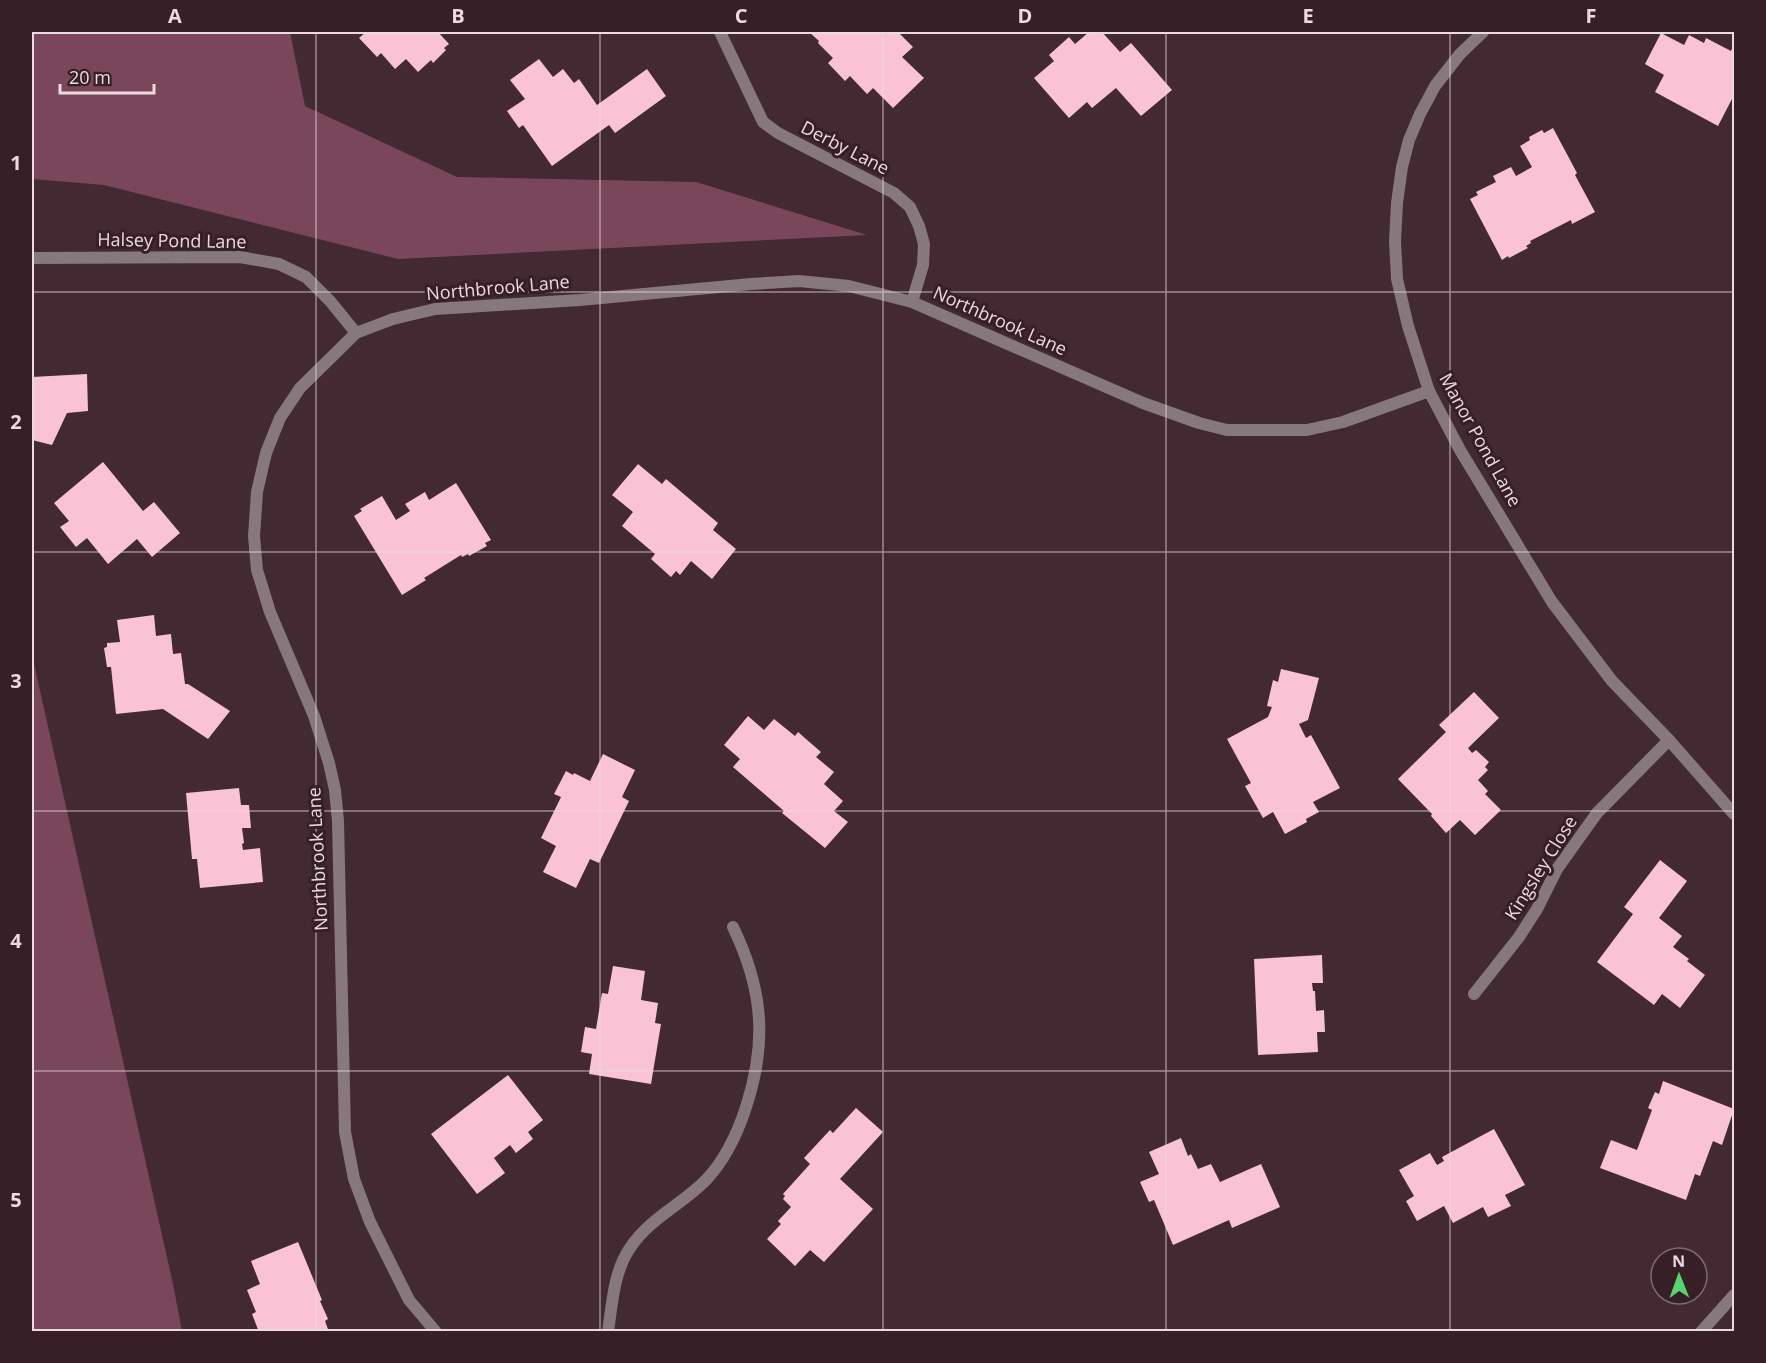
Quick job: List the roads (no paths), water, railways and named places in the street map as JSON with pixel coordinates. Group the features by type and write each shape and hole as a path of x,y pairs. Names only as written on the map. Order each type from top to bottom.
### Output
{"street":[{"name":"Derby Lane","path":"720,32 764,122 778,133 894,193 910,207 924,244 922,265 912,302"},
{"name":"Manor Pond Lane","path":"1483,32 1460,54 1435,86 1409,140 1402,167 1395,241 1397,279 1408,326 1429,391 1460,450 1552,602 1612,681 1669,740 1734,814"},
{"name":"Halsey Pond Lane","path":"32,258 240,257 279,264 306,277 330,301 356,333"},
{"name":"Northbrook Lane","path":"436,1332 409,1300 370,1222 354,1179 345,1132 338,822 335,790 314,716 270,612 257,570 254,536 257,492 266,453 280,418 300,388 356,333 393,319 435,309 580,300 799,281 849,286 912,302 1143,403 1199,423 1227,430 1307,430 1343,422 1429,391"},
{"name":"Kingsley Close","path":"1474,994 1519,937 1538,909 1557,870 1597,813 1669,740"},
{"path":"608,1332 621,1265 630,1247 649,1226 705,1181 725,1155 742,1119 757,1058 759,1019 747,958 733,927"},
{"path":"1701,1332 1734,1295"}]}
